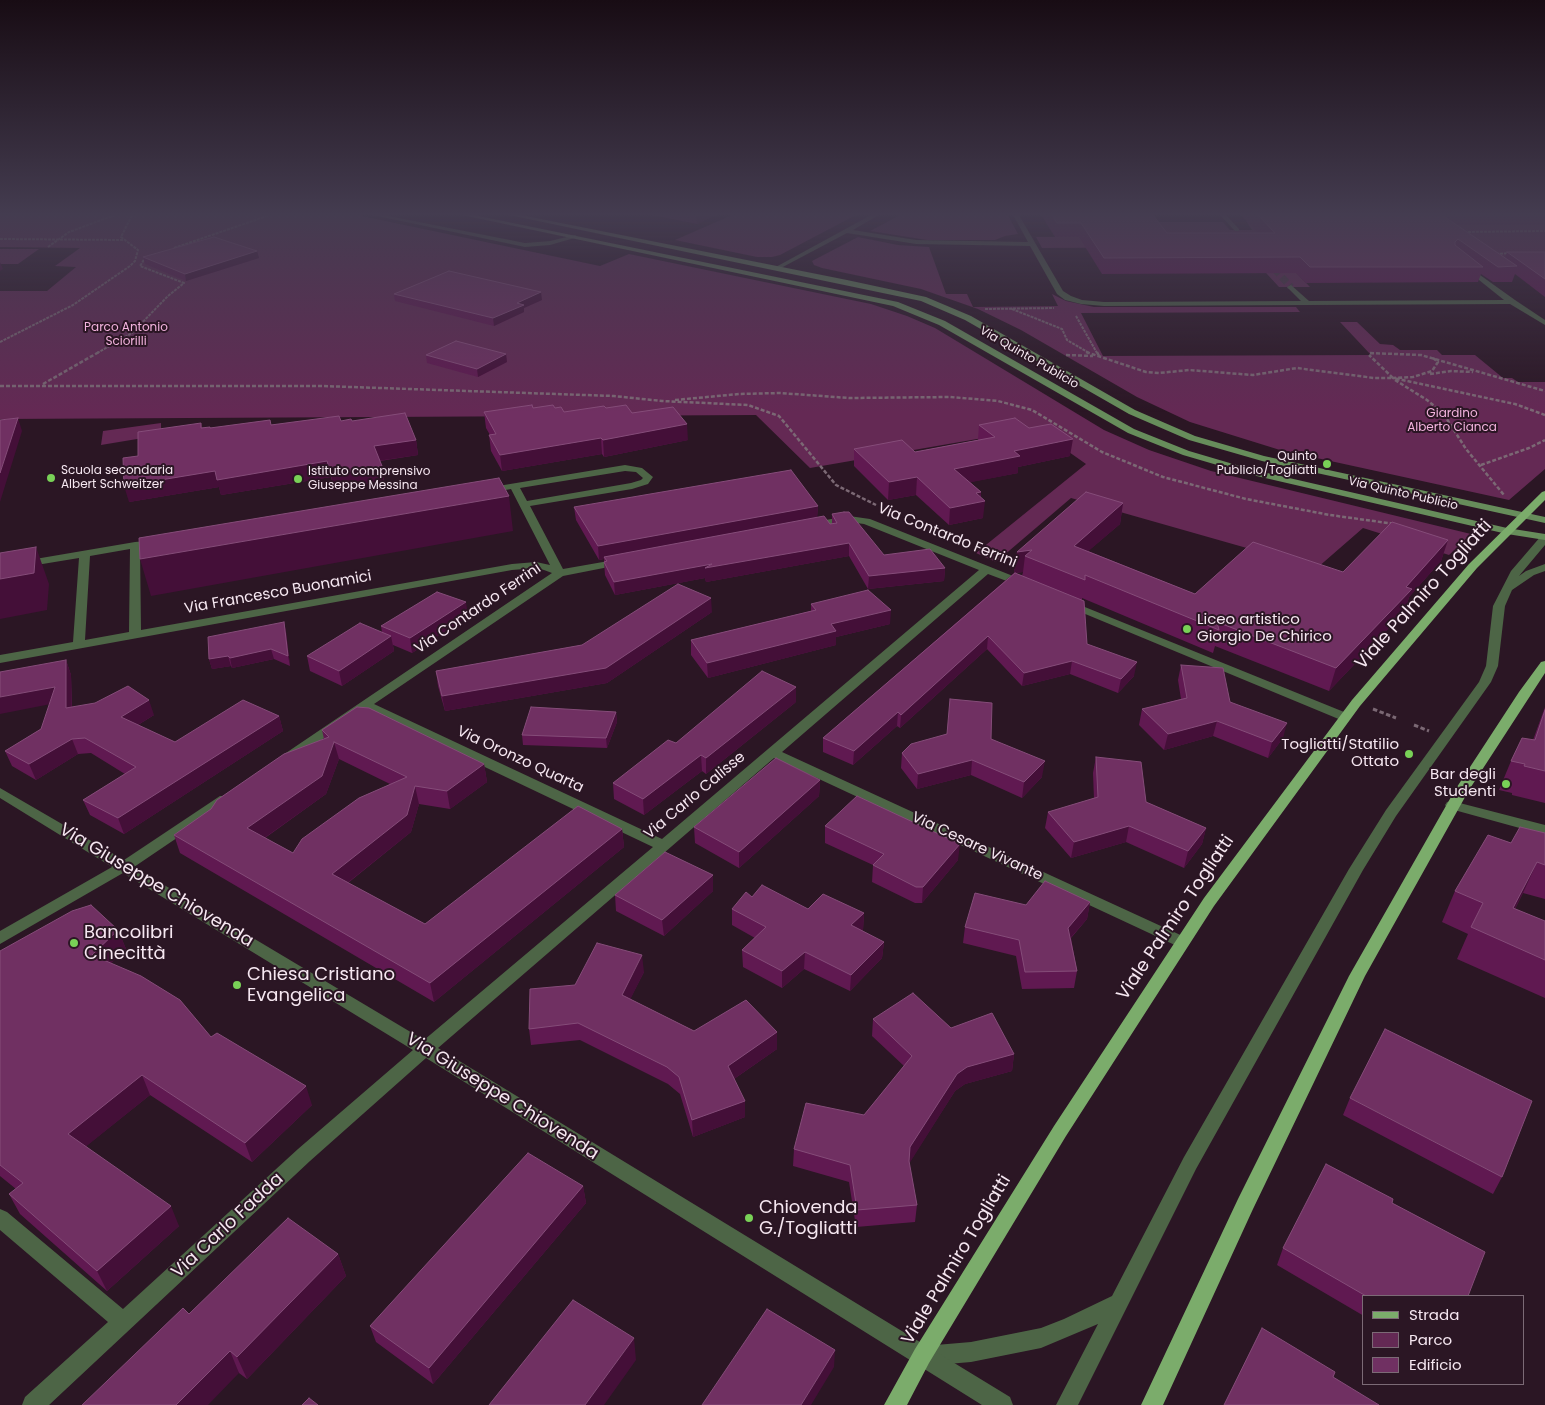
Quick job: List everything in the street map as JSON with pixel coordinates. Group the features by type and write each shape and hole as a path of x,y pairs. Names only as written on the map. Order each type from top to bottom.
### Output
{"main road":[{"name":"Viale Palmiro Togliatti","path":"895,1405 922,1356 1060,1131 1208,902 1345,717 1438,605 1507,531 1545,494"},
{"path":"1152,1405 1245,1205 1357,976 1452,806 1518,702 1545,665"}],"street":[{"name":"Via Quinto Publicio","path":"788,281 872,298 920,312 976,341 1131,431 1194,456 1222,465 1507,531 1545,538"},
{"name":"Via Quinto Publicio","path":"839,281 890,291 945,307 968,318 1132,412 1164,428 1204,443 1262,458 1545,520"},
{"path":"1053,281 1060,292 1068,298 1081,302 1104,304 1512,302"},
{"path":"1484,281 1545,324"},
{"path":"1291,287 1307,303"},
{"path":"474,492 625,468 639,470 648,477 645,482 632,486 525,504"},
{"path":"514,486 560,573"},
{"name":"Via Contardo Ferrini","path":"804,527 849,519 866,521 1035,589"},
{"path":"1067,1405 1190,1163 1356,869 1391,813 1485,682 1493,658 1499,606 1520,568 1545,538"},
{"path":"0,568 163,541"},
{"path":"135,545 135,634"},
{"path":"79,644 84,554"},
{"name":"Via Contardo Ferrini","path":"277,764 560,573 628,560"},
{"name":"Via Francesco Buonamici","path":"0,659 512,566 536,565 547,567 560,573"},
{"path":"1508,588 1530,572 1545,567"},
{"name":"Via Carlo Calisse","path":"425,1050 662,845 987,569"},
{"path":"1062,600 1345,717"},
{"name":"Via Oronzo Quarta","path":"365,705 662,845"},
{"name":"Via Cesare Vivante","path":"772,752 1182,942"},
{"path":"0,938 125,866 237,791"},
{"name":"Via Giuseppe Chiovenda","path":"0,792 125,866 1002,1405"},
{"path":"1452,806 1545,830"},
{"name":"Via Carlo Fadda","path":"33,1405 124,1324 304,1155 425,1050"},
{"path":"0,1218 124,1324"},
{"path":"922,1356 971,1352 1041,1338 1070,1327 1118,1303"}],"path":[{"path":"0,342 73,305 107,281"},
{"path":"42,384 132,332 168,296 184,283 178,281"},
{"path":"982,309 1061,308"},
{"path":"1012,309 1062,329 1067,340 1086,352 1136,369 1159,373 1189,370 1253,375 1297,368 1374,378 1393,378 1451,371 1484,374"},
{"path":"1076,316 1099,356"},
{"path":"1510,502 1481,464 1466,449 1444,413 1393,378 1370,354 1421,355 1545,391"},
{"path":"1063,356 1099,356"},
{"path":"1422,375 1432,371 1436,366 1438,362 1433,358"},
{"path":"1393,378 1515,404 1545,415"},
{"path":"0,386 42,384 322,386 614,396 662,401 748,405 778,416 836,485 876,505"},
{"path":"662,401 739,394 780,393 849,398 950,397 998,401 1032,410 1102,452 1163,477 1256,500 1330,515 1396,524"},
{"path":"1481,464 1529,448 1545,440"},
{"path":"1370,708 1396,718"},
{"path":"1414,725 1430,731"}],"green space":[{"name":"Parco Antonio Sciorilli","path":"60,281 758,281 871,304 935,328 1104,430 1149,450 1211,471 1471,534 1449,555 1363,528 1317,568 1071,498 996,562 976,553 1086,464 1059,445 1029,430 810,468 756,415 0,419 0,291 47,291"},
{"name":"Giardino Alberto Cianca","path":"881,281 941,281 946,294 967,294 973,307 1058,306 1052,294 1066,301 1094,307 1296,307 1300,312 1081,313 1103,356 1371,355 1340,322 1357,322 1380,344 1393,345 1400,350 1437,350 1442,355 1475,355 1503,378 1512,378 1518,382 1545,382 1545,469 1509,500 1280,450 1190,422 1137,397 1021,330 978,309 921,289"},
{"path":"1273,281 1304,281 1310,287 1279,287"},
{"path":"161,423 161,435 101,445 103,431"}],"building":[{"path":"426,281 491,281 541,292 517,303 524,305 493,318 394,294"},
{"path":"456,341 506,354 477,369 426,355"},
{"path":"532,405 533,408 553,405 555,408 561,407 564,412 626,405 632,413 673,407 687,424 603,440 601,438 500,455 489,435 496,434 484,412"},
{"path":"405,413 416,440 374,446 382,466 331,474 327,461 217,480 215,471 124,486 123,458 138,456 138,432 201,423 201,428 210,428 270,420 271,425 339,416 341,421 351,419 352,421"},
{"path":"18,418 0,473 0,420"},
{"path":"1015,418 1029,428 1051,424 1073,439 1014,451 1020,456 954,469 981,492 976,493 985,501 950,508 917,477 889,482 854,449 902,440 915,452 995,437 979,425"},
{"path":"791,470 818,506 598,546 574,507"},
{"path":"499,478 509,496 140,559 139,538"},
{"path":"1086,492 1123,503 1074,546 1195,594 1253,542 1343,572 1392,522 1448,540 1406,587 1412,589 1336,668 1217,622 1219,630 1085,575 1085,580 1025,556 1032,550 1017,552"},
{"path":"849,512 884,555 930,549 945,568 869,576 849,543 705,568 712,564 614,582 604,562 607,561 604,557 824,516 830,524 837,523 832,514"},
{"path":"36,547 34,573 0,579 0,553"},
{"path":"1015,573 1084,601 1087,644 1137,662 1121,679 1072,661 1024,673 988,636 901,715 898,712 854,751 823,738"},
{"path":"678,584 711,598 606,668 442,696 436,671 582,645"},
{"path":"868,590 891,610 831,624 836,631 707,663 691,640 816,610 811,604"},
{"path":"437,592 466,602 410,638 381,626"},
{"path":"284,622 288,656 271,649 230,658 228,656 209,659 208,637"},
{"path":"360,623 391,636 339,671 307,656"},
{"path":"66,660 66,708 95,703 128,686 149,700 121,717 175,742 243,700 279,716 118,818 83,800 136,767 85,738 72,739 29,764 5,751 41,729 55,687 0,697 0,672"},
{"path":"1181,665 1223,668 1230,702 1287,723 1272,742 1217,721 1168,734 1142,709 1187,698"},
{"path":"762,671 796,687 706,758 701,755 643,799 613,783 668,740 676,743"},
{"path":"950,699 992,703 991,739 1045,761 1024,782 972,760 918,774 902,753 911,744 947,734"},
{"path":"357,707 369,708 484,764 447,791 415,786 407,815 332,874 425,924 578,806 622,829 430,983 174,835 211,809 217,800 284,754 329,737 322,730","holes":["334,742 407,777 359,798 302,839 293,853 247,828 322,776"]},
{"path":"531,707 616,712 606,738 522,735"},
{"path":"1545,710 1545,771 1511,761 1522,738 1535,740"},
{"path":"1096,757 1141,762 1146,802 1206,828 1188,851 1129,826 1074,842 1048,812 1098,797"},
{"path":"776,758 820,780 739,852 694,827"},
{"path":"857,796 960,844 923,887 916,887 873,865 884,854 825,826"},
{"path":"1520,827 1545,833 1545,865 1537,862 1513,908 1545,921 1545,960 1471,927 1483,903 1455,891 1488,835 1511,843"},
{"path":"665,852 713,875 662,920 615,895"},
{"path":"1045,881 1090,902 1068,928 1077,971 1025,972 1019,940 965,927 975,893 1026,905"},
{"path":"762,885 808,909 823,894 864,913 851,925 884,942 851,975 805,952 782,971 742,950 766,927 732,909 746,892 752,897"},
{"path":"91,905 118,930 92,955 141,976 180,1000 211,1037 217,1033 306,1086 245,1143 142,1075 68,1134 171,1206 97,1271 9,1194 23,1183 0,1165 0,951 72,911"},
{"path":"597,943 642,955 622,995 694,1031 746,1000 777,1032 728,1066 745,1101 692,1120 679,1077 667,1067 578,1023 529,1029 530,989 575,985"},
{"path":"913,993 951,1028 992,1013 1014,1054 967,1067 957,1074 910,1147 909,1161 917,1205 857,1210 850,1165 794,1149 806,1103 864,1115 912,1056 873,1019"},
{"path":"1385,1029 1532,1101 1502,1177 1350,1098"},
{"path":"528,1153 583,1186 429,1368 370,1326"},
{"path":"1326,1164 1393,1199 1392,1203 1485,1252 1468,1295 1364,1295 1283,1248"},
{"path":"288,1218 338,1254 237,1357 230,1351 176,1405 82,1405 183,1308 189,1314"},
{"path":"573,1300 634,1338 585,1405 489,1405"},
{"path":"767,1309 835,1350 801,1405 702,1405"},
{"path":"1262,1328 1335,1372 1333,1377 1379,1405 1224,1405"},
{"path":"309,1398 318,1405 302,1405"}],"tunnel":[{"path":"1285,281 1291,287"}],"place":[{"name":"Quinto Publicio/Togliatti","path":"1327,464"},
{"name":"Scuola secondaria Albert Schweitzer","path":"51,478"},
{"name":"Istituto comprensivo Giuseppe Messina","path":"298,479"},
{"name":"Liceo artistico Giorgio De Chirico","path":"1187,629"},
{"name":"Togliatti/Statilio Ottato","path":"1409,754"},
{"name":"Bar degli Studenti","path":"1506,784"},
{"name":"Bancolibri Cinecittà","path":"74,943"},
{"name":"Chiesa Cristiano Evangelica","path":"237,985"},
{"name":"Chiovenda G./Togliatti","path":"749,1218"}]}
